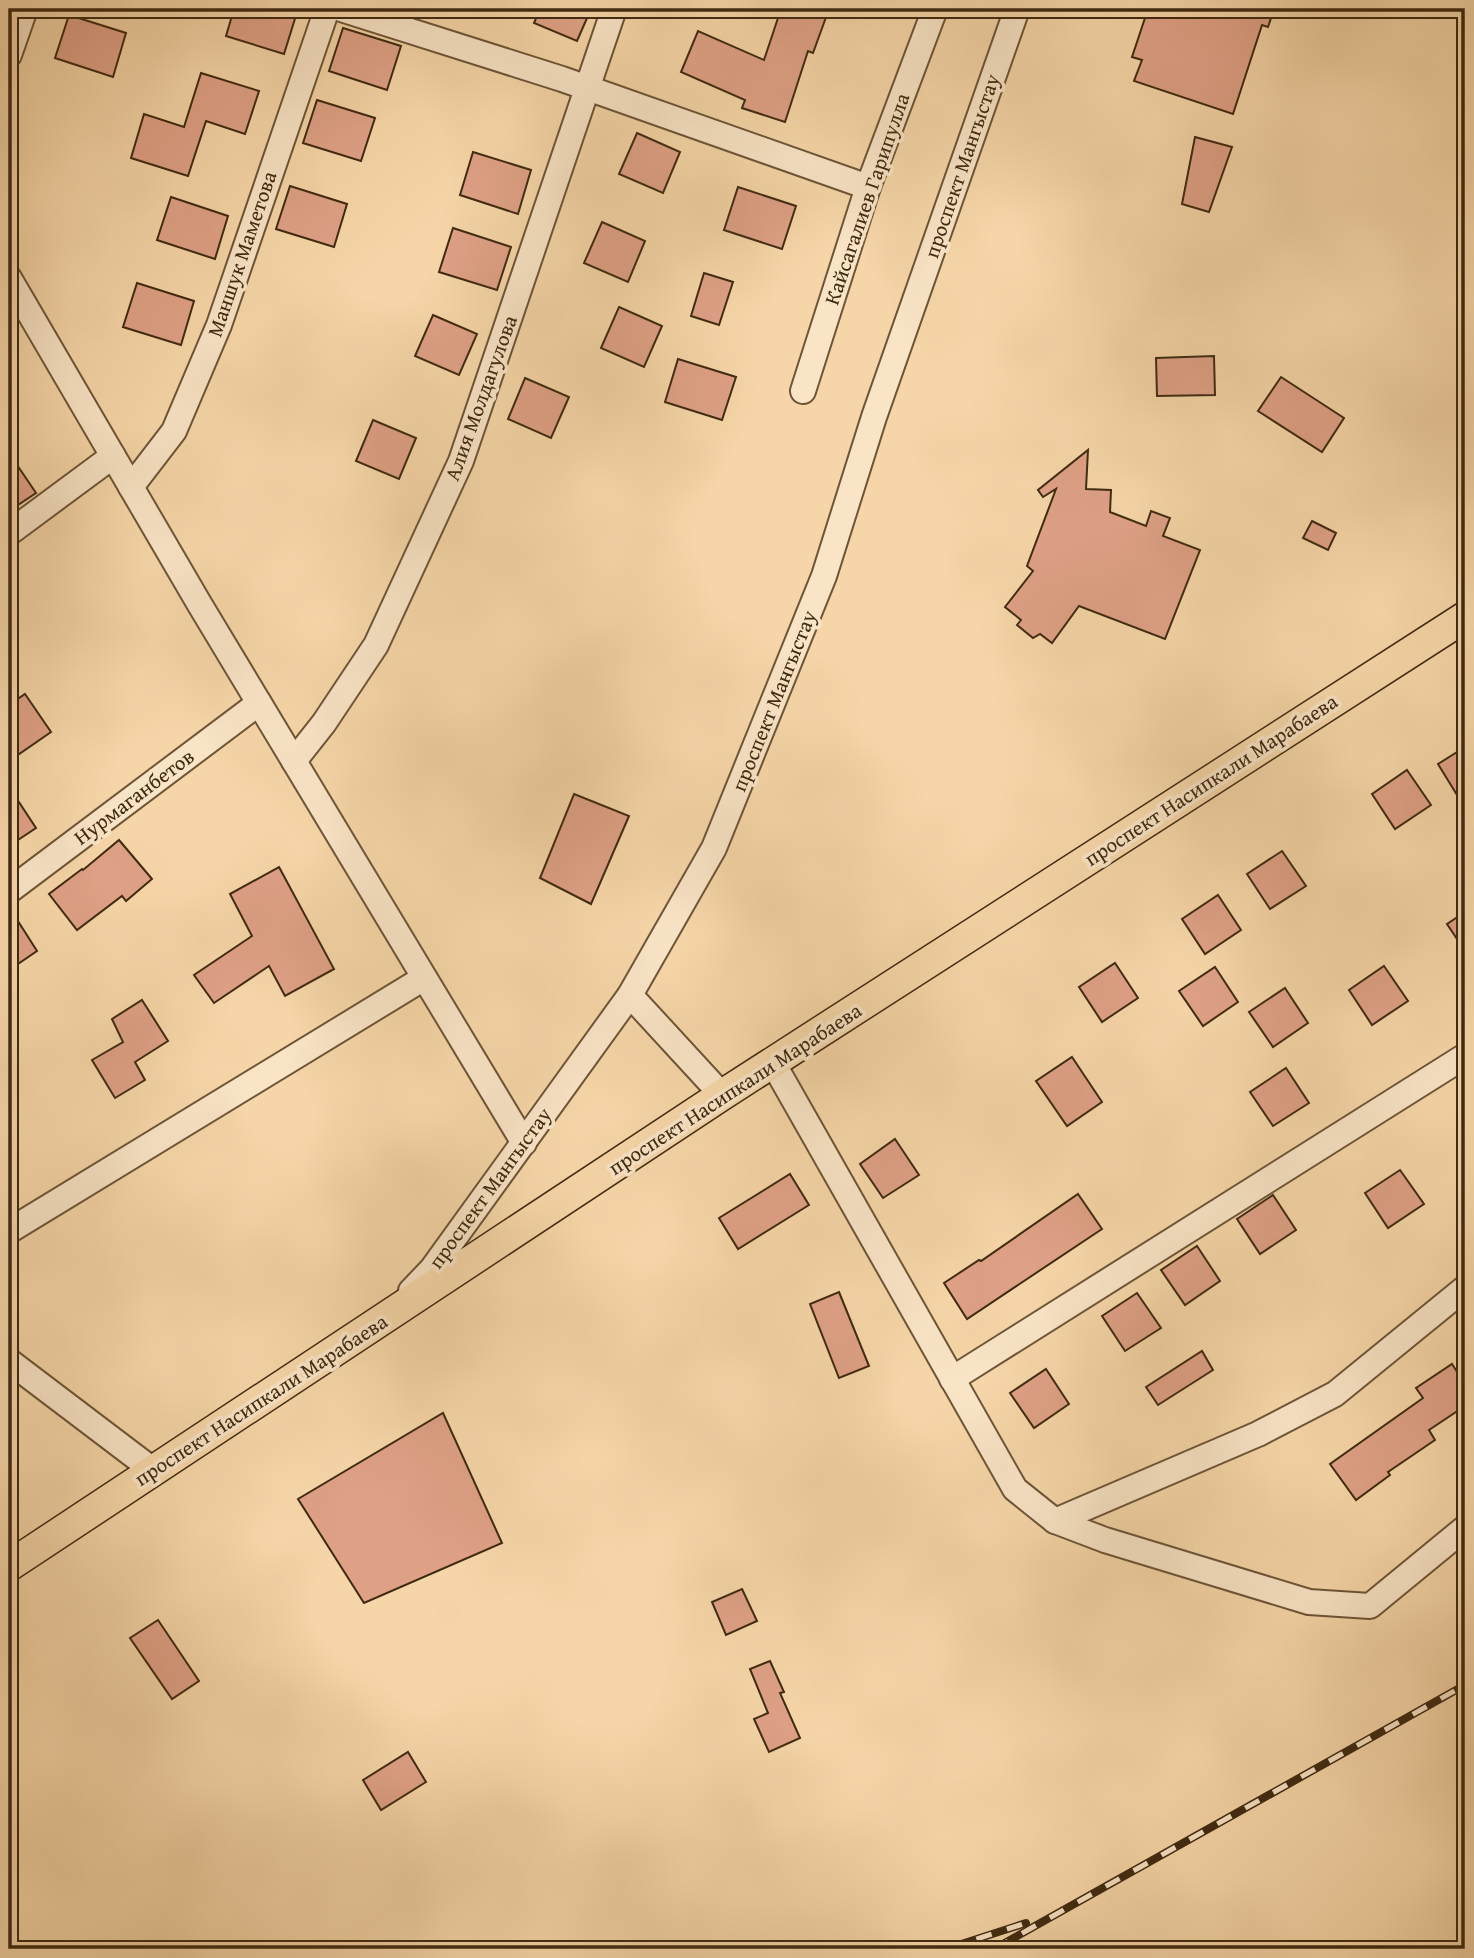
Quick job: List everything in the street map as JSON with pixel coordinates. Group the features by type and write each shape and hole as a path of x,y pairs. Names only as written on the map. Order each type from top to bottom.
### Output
{"main road":[{"name":"проспект Насипкали Марабаева","path":"9,1566 722,1095 1465,617"}],"street":[{"path":"9,55 25,9"},
{"name":"Маншук Маметова","path":"131,487 174,431 219,325 327,9"},
{"path":"341,9 586,88 868,187"},
{"name":"Алия Молдагулова","path":"294,761 324,723 376,645 461,461 614,9"},
{"name":"Кайсагалиев Гарипулла","path":"803,390 868,187 935,9"},
{"name":"проспект Мангыстау","path":"385,1318 432,1269 630,995 714,848 824,576 874,417 1017,9"},
{"path":"9,278 259,704 524,1143"},
{"path":"9,533 113,456"},
{"name":"Нурмаганбетов","path":"9,891 259,704"},
{"path":"9,1231 424,978"},
{"path":"630,995 722,1095"},
{"path":"952,1379 1465,1056"},
{"path":"773,1063 1015,1489 1055,1521 1105,1540 1310,1602 1370,1606 1465,1528"},
{"path":"1055,1521 1258,1434 1335,1394 1465,1288"},
{"path":"9,1361 153,1471"}],"building":[{"path":"234,9 298,9 284,54 226,36"},
{"path":"540,9 591,9 577,41 534,23"},
{"path":"781,9 829,9 813,53 808,51 785,122 742,108 745,100 681,72 698,31 764,60"},
{"path":"1148,9 1274,9 1268,27 1262,25 1233,114 1134,81 1142,60 1132,57"},
{"path":"69,15 126,33 113,77 55,58"},
{"path":"343,28 401,46 387,90 329,71"},
{"path":"201,73 259,91 245,134 206,121 188,176 131,158 144,114 184,127"},
{"path":"317,100 375,118 361,161 303,143"},
{"path":"637,133 680,152 663,193 619,174"},
{"path":"1195,137 1232,147 1209,212 1182,204"},
{"path":"473,152 531,170 518,214 460,195"},
{"path":"290,186 347,204 334,247 276,229"},
{"path":"738,187 796,206 782,249 724,230"},
{"path":"171,197 228,216 215,259 157,240"},
{"path":"602,222 645,241 628,282 584,263"},
{"path":"453,228 511,247 497,290 439,272"},
{"path":"704,273 733,282 719,325 691,316"},
{"path":"137,283 194,301 181,345 123,327"},
{"path":"619,307 662,326 644,367 601,348"},
{"path":"433,315 477,334 459,375 415,356"},
{"path":"1214,356 1215,395 1157,396 1156,358"},
{"path":"678,359 736,377 722,420 665,402"},
{"path":"1281,377 1344,418 1322,452 1258,411"},
{"path":"525,378 569,397 551,438 508,419"},
{"path":"373,420 416,438 399,479 356,461"},
{"path":"1088,450 1086,489 1111,490 1110,512 1146,526 1151,511 1170,518 1163,536 1200,550 1165,639 1079,606 1052,643 1040,634 1033,638 1017,625 1021,620 1005,607 1033,571 1027,566 1056,489 1043,497 1038,490"},
{"path":"9,453 36,493 9,511"},
{"path":"1312,521 1336,533 1328,550 1303,538"},
{"path":"25,694 51,732 9,761 9,705"},
{"path":"1465,747 1465,808 1438,764"},
{"path":"1407,770 1431,805 1395,829 1372,794"},
{"path":"9,787 36,828 9,846"},
{"path":"574,794 629,816 591,904 540,878"},
{"path":"119,840 152,879 126,901 122,896 77,930 49,894"},
{"path":"1282,851 1306,886 1270,909 1247,874"},
{"path":"279,867 334,969 285,996 269,966 214,1003 194,975 252,936 230,894"},
{"path":"1218,895 1241,930 1205,954 1182,919"},
{"path":"9,907 37,951 9,970"},
{"path":"1465,912 1465,951 1447,924"},
{"path":"1115,963 1138,998 1102,1022 1079,987"},
{"path":"1384,966 1408,1001 1372,1025 1349,990"},
{"path":"1215,967 1238,1002 1203,1026 1179,991"},
{"path":"1285,988 1308,1023 1273,1047 1249,1012"},
{"path":"142,1000 168,1041 135,1062 145,1080 115,1098 92,1060 123,1042 112,1019"},
{"path":"1072,1057 1102,1102 1067,1126 1036,1081"},
{"path":"1286,1068 1309,1103 1273,1126 1250,1092"},
{"path":"895,1139 919,1175 883,1198 860,1164"},
{"path":"1400,1170 1424,1204 1388,1228 1365,1193"},
{"path":"790,1174 809,1205 738,1249 719,1218"},
{"path":"1078,1194 1102,1229 967,1319 944,1283 981,1261"},
{"path":"1273,1195 1296,1230 1260,1254 1237,1219"},
{"path":"1197,1246 1220,1281 1185,1305 1161,1270"},
{"path":"839,1292 869,1366 839,1378 810,1304"},
{"path":"1137,1293 1161,1328 1125,1351 1102,1316"},
{"path":"1202,1351 1213,1370 1158,1405 1146,1387"},
{"path":"1452,1364 1465,1384 1465,1406 1429,1430 1435,1440 1388,1472 1390,1475 1356,1500 1330,1464 1423,1398 1416,1388"},
{"path":"1046,1369 1069,1404 1034,1428 1010,1393"},
{"path":"443,1413 502,1543 364,1603 298,1499"},
{"path":"742,1589 757,1621 726,1635 712,1602"},
{"path":"158,1620 199,1681 172,1699 130,1638"},
{"path":"770,1661 784,1692 780,1693 800,1738 769,1752 754,1719 768,1713 750,1669"},
{"path":"408,1752 426,1782 381,1810 363,1780"}],"railway":[{"path":"994,1949 1465,1685"},
{"path":"946,1949 1026,1923"}]}
